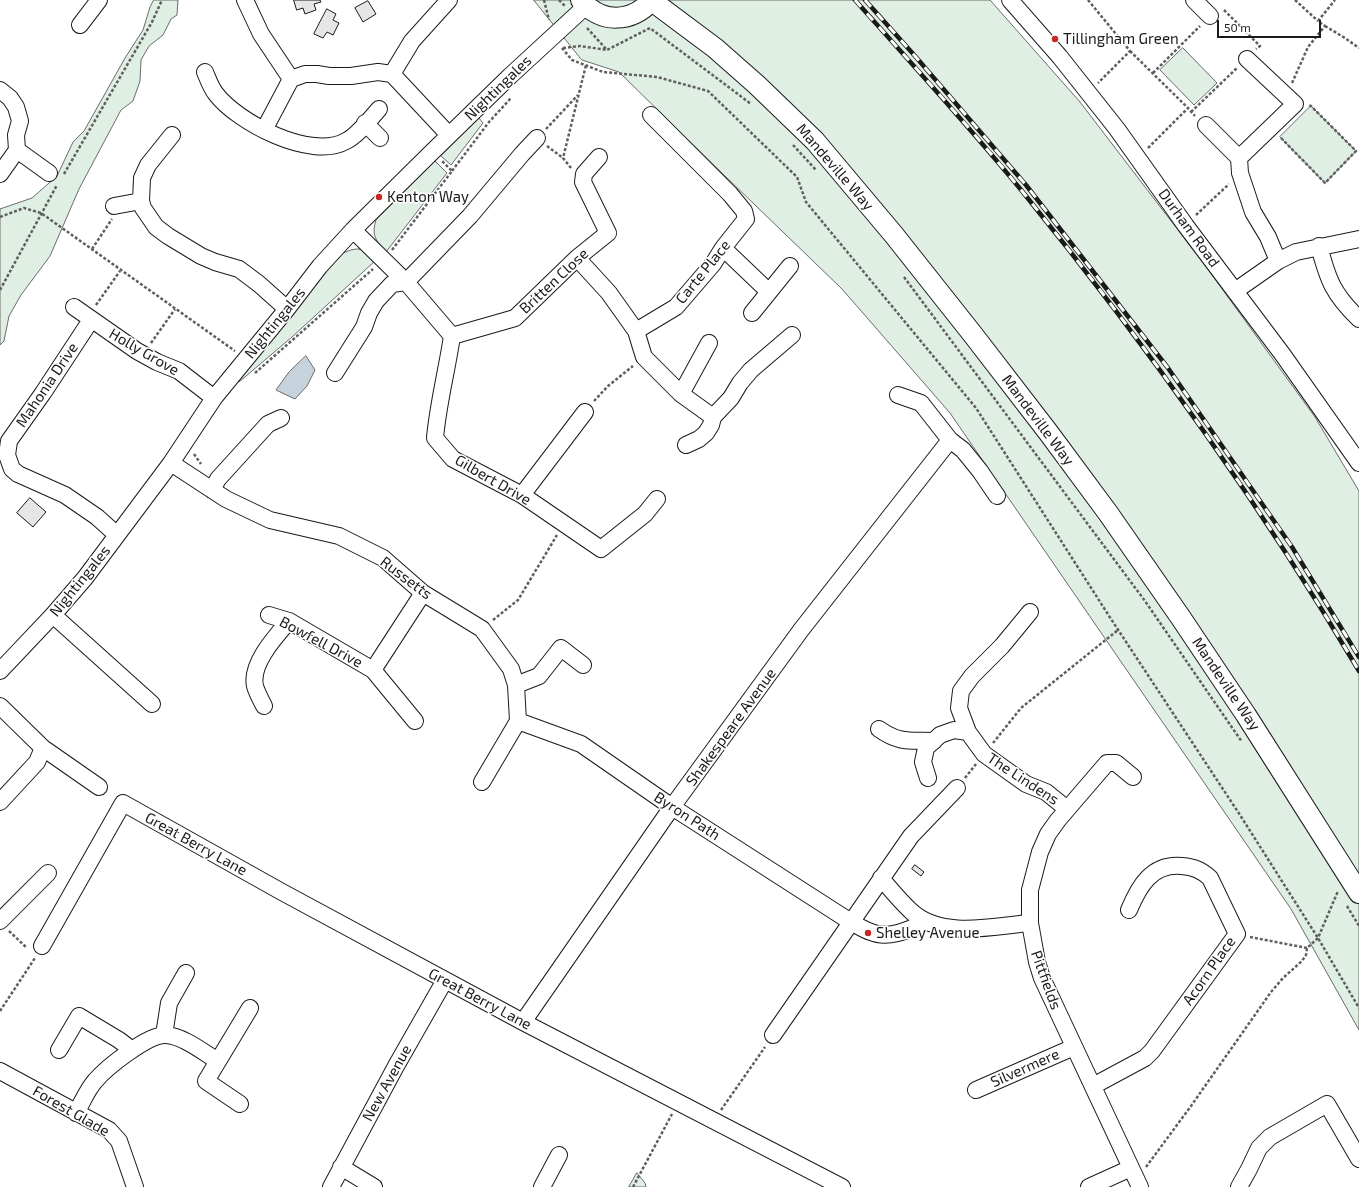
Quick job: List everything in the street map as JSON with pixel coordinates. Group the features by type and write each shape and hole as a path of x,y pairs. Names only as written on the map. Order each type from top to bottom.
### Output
{"main road":[{"name":"Mandeville Way","path":"581,7 612,18 625,17 646,7 652,0 721,54 757,85 815,142 894,235 955,312 1048,432 1160,587 1242,708 1349,897"}],"street":[{"path":"80,24 99,0"},
{"path":"245,0 261,34 291,79"},
{"path":"392,74 412,41 448,0"},
{"name":"Durham Road","path":"1010,0 1060,57 1117,129 1186,226 1333,425 1359,463"},
{"path":"1194,0 1210,16"},
{"name":"Nightingales","path":"0,671 53,615 85,578 171,463 214,398 320,266 353,230 581,7"},
{"path":"1239,166 1270,128 1290,100 1247,59"},
{"path":"205,72 215,93 236,114 264,130 288,141 312,146 328,146 346,141 379,109"},
{"path":"264,130 291,79 305,74 351,76 378,72 392,74 449,135"},
{"path":"0,90 10,98 16,107 20,121 16,135 17,150 0,174"},
{"name":"Carte Place","path":"636,331 676,307 713,264 723,248 746,220 744,211 730,194 652,115"},
{"path":"365,123 380,138"},
{"path":"1206,125 1239,166 1254,212 1268,237 1278,261"},
{"path":"172,135 148,165 142,178 141,201 143,208 156,227 168,236 201,256 239,269 259,284 287,309"},
{"path":"335,373 364,327 369,313 376,301 392,284 406,282 470,216 537,138"},
{"path":"17,150 57,176"},
{"path":"583,182 584,174 599,157"},
{"name":"Britten Close","path":"452,336 515,318 576,258 608,233 583,182"},
{"path":"117,206 141,201"},
{"path":"353,230 406,282 452,336"},
{"path":"1235,291 1278,261 1296,252 1319,246 1359,239"},
{"path":"1319,246 1327,275 1334,289 1339,298 1359,319"},
{"path":"723,248 769,292"},
{"path":"576,258 609,293 636,331 644,357 681,394 713,417"},
{"path":"752,313 790,266"},
{"name":"Holly Grove","path":"74,307 143,355 179,371 214,398"},
{"name":"Mahonia Drive","path":"89,318 43,393 9,441 6,471 18,474 65,495 118,535"},
{"path":"686,445 699,439 706,433 713,417 731,398 740,382 751,370 792,335"},
{"name":"Gilbert Drive","path":"452,336 435,438 453,458 522,496 601,549 644,514 657,499"},
{"path":"681,394 709,343"},
{"path":"898,395 921,403 950,440 963,450 997,496"},
{"path":"522,496 585,412"},
{"path":"215,484 268,424 281,418"},
{"name":"Shakespeare Avenue","path":"523,1022 672,807 801,630 950,440"},
{"name":"Russetts","path":"171,463 215,484 226,500 270,520 339,536 383,558 423,593 482,629 511,669 516,685 518,721"},
{"name":"Bowfell Drive","path":"373,670 423,593"},
{"name":"The Lindens","path":"1030,612 1002,646 972,676 961,691 959,708 968,732 984,754 1026,784 1046,792 1067,809"},
{"path":"53,615 152,704"},
{"name":"Bowfell Drive","path":"268,615 290,621 373,670 415,721"},
{"path":"264,706 255,685 256,666 276,637 290,621"},
{"path":"516,685 539,676 561,648 583,665"},
{"path":"0,706 43,748 98,787"},
{"path":"482,782 518,721"},
{"name":"Byron Path","path":"518,721 581,744 672,807 851,922 872,933 891,935 906,931 926,922"},
{"path":"879,730 895,739 904,741 934,741"},
{"path":"928,778 923,762 926,748 940,735 954,730 968,732"},
{"path":"0,802 37,762 43,748"},
{"name":"Pittfields","path":"1133,777 1116,763 1107,763 1067,809 1048,834 1040,852 1030,890 1030,923 1037,962 1042,978 1093,1086 1138,1168 1140,1187"},
{"path":"773,1035 911,836 957,788"},
{"name":"Great Berry Lane","path":"39,951 123,803 282,892 523,1022 842,1187"},
{"name":"Acorn Place","path":"1093,1086 1145,1058 1152,1051 1237,934 1210,878 1203,871 1194,867 1175,865 1162,867 1149,876 1136,894 1129,910"},
{"path":"3,924 48,873"},
{"path":"881,878 912,913 926,922 941,927 967,929 1030,923"},
{"path":"164,1035 169,1003 186,973"},
{"name":"New Avenue","path":"331,1187 396,1066 445,980"},
{"path":"240,1104 206,1081 250,1008"},
{"path":"59,1050 78,1016 120,1040 132,1050"},
{"path":"76,1113 93,1082 110,1066 148,1040 164,1035 177,1037 218,1061"},
{"name":"Silvermere","path":"976,1090 1074,1047"},
{"name":"Forest Glade","path":"0,1070 109,1130 120,1141 135,1187"},
{"path":"1239,1187 1259,1148 1270,1137 1326,1104 1359,1159"},
{"path":"542,1187 559,1156"},
{"path":"341,1167 374,1187"},
{"path":"1089,1187 1138,1168"}],"path":[{"path":"0,290 41,213 57,176 152,22 162,0"},
{"path":"544,0 553,36"},
{"path":"559,0 581,7 593,33 607,50"},
{"path":"1088,0 1130,51 1206,125"},
{"path":"1295,0 1318,21 1359,48"},
{"path":"1318,21 1335,0"},
{"path":"1153,73 1220,6 1260,46 1191,112"},
{"path":"1270,128 1325,183 1358,152 1311,106 1290,100 1308,47 1325,26"},
{"path":"558,51 562,48 580,46 607,50 650,28 755,107"},
{"path":"1088,93 1130,51"},
{"path":"563,158 586,65"},
{"path":"579,94 537,138 563,158 583,182"},
{"path":"254,374 334,305 383,260 489,122 513,95"},
{"path":"1138,158 1188,108"},
{"path":"788,139 819,174"},
{"path":"432,152 452,171"},
{"path":"1186,226 1239,166"},
{"path":"92,249 117,206"},
{"path":"0,217 24,208 41,213 120,271 246,359"},
{"path":"89,318 120,271"},
{"path":"904,276 1145,601 1242,743"},
{"path":"143,355 175,309"},
{"path":"585,412 608,386 644,357"},
{"path":"194,453 215,484"},
{"path":"482,629 518,600 564,523"},
{"path":"957,788 1021,708 1118,630"},
{"path":"1138,1168 1191,1106 1282,978 1302,961 1306,955 1307,948 1318,938 1338,889 1349,897 1359,926"},
{"path":"0,1011 39,951 3,924"},
{"path":"1237,934 1307,948"},
{"path":"715,1122 721,1110 773,1035"},
{"path":"632,1187 678,1103"}],"green space":[{"path":"154,0 178,0 177,15 171,19 163,35 149,46 141,60 140,81 133,101 121,110 79,189 50,256 21,295 9,316 4,341 0,345 0,209 32,198 57,176 73,142 84,131 125,58 143,30 150,7"},
{"path":"534,0 990,0 1080,102 1204,264 1315,417 1359,491 1359,1030 1291,909 950,413 842,289 619,72 582,60"},
{"path":"1183,48 1217,83 1194,105 1160,70"},
{"path":"1311,106 1356,151 1325,183 1280,137"},
{"path":"479,118 483,123 451,165 441,156"},
{"path":"435,161 447,173 386,252 375,238 374,230 376,220"},
{"path":"357,249 365,250 375,261 292,337 239,382 237,377 249,358 343,253"},
{"path":"637,1173 645,1183 646,1187 629,1187"}],"shaded area":[{"path":"306,356 315,370 307,386 295,399 276,390 289,372"}],"building":[{"path":"294,0 320,0 321,2 314,4 316,10 305,14 303,8 297,10"},
{"path":"368,1 376,14 363,22 355,8"},
{"path":"327,9 336,14 333,20 339,23 333,35 327,32 323,38 314,34"},
{"path":"30,498 46,512 33,527 17,513"},
{"path":"915,865 924,872 921,876 912,869"}],"railway":[{"path":"855,0 1002,166 1068,248 1112,306 1156,365 1241,485 1321,608 1359,671"},
{"path":"865,0 1026,185 1168,368 1292,547 1359,657"}],"place":[{"name":"Tillingham Green","path":"1055,39"},
{"name":"Kenton Way","path":"379,197"},
{"name":"Shelley Avenue","path":"868,933"}]}
